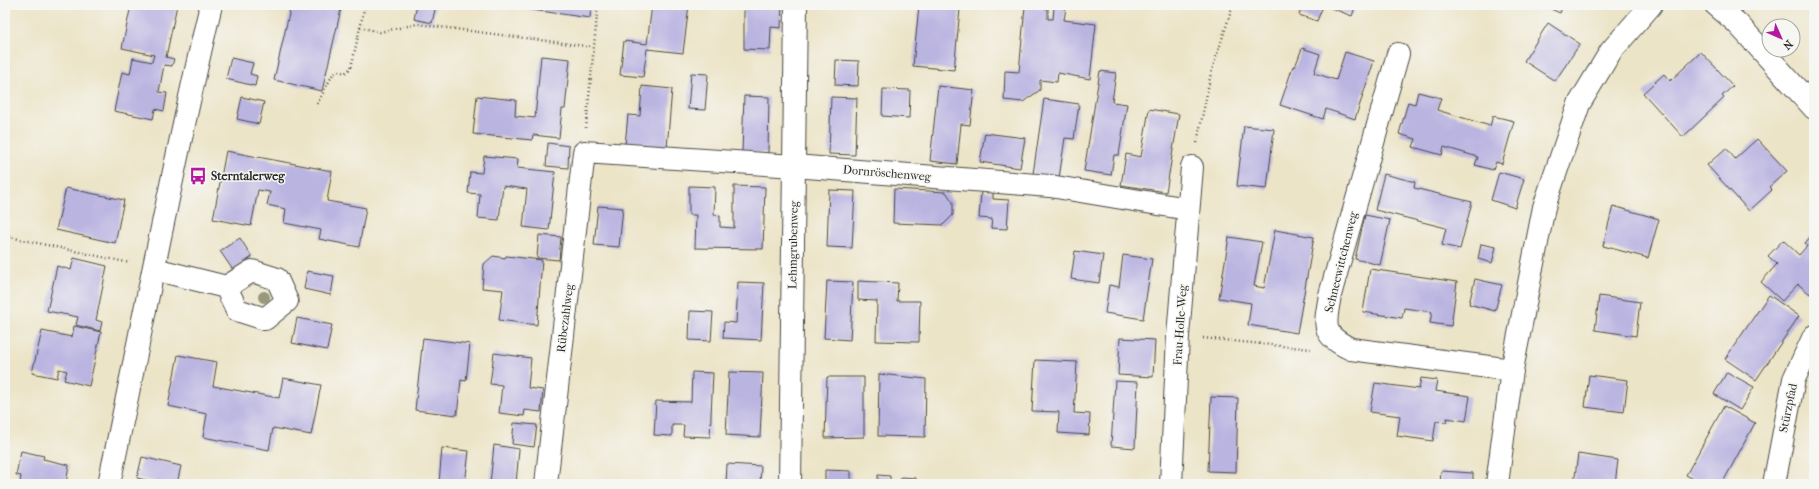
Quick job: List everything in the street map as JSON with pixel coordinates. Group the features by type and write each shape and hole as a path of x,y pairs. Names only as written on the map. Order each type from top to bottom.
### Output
{"street":[{"path":"109,484 154,269 170,184 211,5"},
{"name":"Lehmgrubenweg","path":"790,484 796,5"},
{"path":"1497,484 1512,370 1544,207 1579,104 1611,51 1651,5"},
{"path":"1716,5 1737,23 1814,108"},
{"name":"Schneewittchenweg","path":"1334,341 1326,325 1330,295 1398,54"},
{"name":"Dornröschenweg","path":"584,152 794,166 1050,186 1188,209"},
{"name":"Rübezahlweg","path":"546,484 584,152"},
{"name":"Frau-Holle-Weg","path":"1171,484 1178,336 1192,167"},
{"path":"154,269 226,287"},
{"name":"Stürzpfad","path":"1774,484 1794,379 1814,336"},
{"path":"1334,341 1351,349 1512,370"}],"path":[{"path":"317,104 333,74 338,71 345,73 350,68 365,5"},
{"path":"584,152 598,5"},
{"path":"1192,167 1211,73 1234,5"},
{"path":"360,27 380,32 417,24 594,47"},
{"path":"5,236 154,269"},
{"path":"1178,336 1316,350 1334,341"}],"building":[{"path":"131,5 177,5 166,57 174,59 172,66 164,65 159,92 167,93 164,111 155,109 153,119 114,111 122,72 130,74 133,58 152,62 154,55 122,48"},
{"path":"291,5 342,5 322,91 274,80"},
{"path":"417,5 436,5 432,23 414,19"},
{"path":"497,5 591,5 590,18"},
{"path":"652,5 689,5 683,53 647,49 643,77 620,75 624,41 647,44"},
{"path":"744,5 782,5 781,28 771,27 770,50 744,49"},
{"path":"919,5 960,9 954,70 913,66"},
{"path":"1302,5 1323,6 1317,21 1299,15"},
{"path":"1323,5 1356,5 1352,16"},
{"path":"1542,5 1563,5 1560,13"},
{"path":"1025,6 1048,9 1048,19 1053,19 1054,7 1066,8 1064,20 1096,24 1090,79 1058,73 1057,82 1040,80 1040,90 1023,102 1004,100 1005,71 1019,72"},
{"path":"1548,23 1580,44 1555,81 1524,61"},
{"path":"1302,48 1320,54 1314,73 1336,80 1345,52 1374,61 1355,119 1326,109 1323,119 1280,105 1293,66 1295,67"},
{"path":"1701,52 1733,86 1722,96 1724,98 1683,137 1643,93 1664,74 1670,81"},
{"path":"541,56 570,59 565,109 562,109 559,138 533,135 532,140 473,134 477,96 516,100 515,116 535,118"},
{"path":"231,58 253,63 250,74 257,76 255,86 226,79"},
{"path":"836,60 859,61 858,86 835,85"},
{"path":"1100,71 1116,73 1112,102 1127,104 1119,155 1114,155 1111,175 1084,171"},
{"path":"691,73 708,74 705,110 688,109"},
{"path":"642,86 672,89 667,148 625,145 628,115 640,116"},
{"path":"938,86 974,90 970,125 961,124 957,164 930,161"},
{"path":"883,89 910,90 909,118 882,116"},
{"path":"1418,92 1441,98 1437,110 1490,126 1493,116 1514,121 1502,164 1496,162 1493,170 1475,165 1478,157 1444,147 1442,155 1413,147 1416,139 1399,134 1408,102 1415,104"},
{"path":"744,96 769,97 768,153 742,152"},
{"path":"242,97 264,102 259,124 237,119"},
{"path":"831,97 857,98 855,155 829,154"},
{"path":"1044,99 1079,104 1074,139 1065,138 1059,178 1033,174"},
{"path":"1149,109 1179,114 1166,192 1121,185 1126,154 1141,157"},
{"path":"1244,126 1274,129 1267,189 1237,186"},
{"path":"985,133 1025,138 1020,168 980,162"},
{"path":"1757,139 1787,171 1769,187 1772,190 1749,211 1707,165 1726,148 1735,159"},
{"path":"548,143 569,146 568,168 546,166"},
{"path":"226,151 332,171 327,201 366,208 359,247 319,239 321,230 284,223 286,209 267,205 270,192 258,190 251,226 213,219"},
{"path":"484,156 518,159 517,168 555,172 549,230 523,227 527,189 503,186 499,220 478,218 480,194 468,193 470,172 482,173"},
{"path":"1499,172 1524,179 1515,208 1491,200"},
{"path":"1384,174 1415,182 1414,188 1472,202 1460,249 1442,245 1446,228 1375,210"},
{"path":"689,186 715,187 714,215 720,216 720,227 734,228 734,186 765,187 763,249 695,248 696,215 689,215"},
{"path":"66,188 124,200 115,243 56,230"},
{"path":"894,189 946,192 953,202 953,215 943,225 893,223"},
{"path":"829,190 855,191 852,248 827,247"},
{"path":"981,191 993,192 993,199 1009,200 1007,229 991,228 992,219 979,218"},
{"path":"598,206 623,208 619,247 594,245"},
{"path":"1613,206 1659,219 1648,258 1603,246"},
{"path":"1365,215 1390,220 1380,265 1355,259"},
{"path":"1275,230 1314,237 1297,333 1248,325 1251,303 1219,298 1229,237 1262,242 1254,286 1264,288"},
{"path":"1814,233 1814,290 1810,294 1798,284 1782,301 1761,282 1777,264 1768,256 1783,240 1799,255 1807,246 1805,243"},
{"path":"539,235 561,237 559,260 537,258"},
{"path":"240,238 252,257 233,270 220,251"},
{"path":"1481,244 1496,247 1492,263 1478,259"},
{"path":"1075,251 1103,255 1099,283 1071,279"},
{"path":"1123,255 1152,259 1143,319 1105,313 1109,285 1119,287"},
{"path":"493,256 542,260 537,325 499,320 503,290 482,288 484,264"},
{"path":"74,258 107,266 96,320 102,322 100,331 76,325 78,317 47,311 57,266 71,270"},
{"path":"1370,269 1457,282 1451,326 1430,323 1432,312 1404,308 1402,318 1363,312"},
{"path":"307,271 334,276 331,295 304,289"},
{"path":"1475,279 1502,285 1495,311 1469,304"},
{"path":"827,281 853,282 850,340 824,338"},
{"path":"858,281 898,283 897,301 920,301 919,342 876,341 877,301 858,300"},
{"path":"738,282 764,283 761,340 723,338 724,322 736,323"},
{"path":"1769,295 1799,316 1756,380 1725,359"},
{"path":"1599,296 1640,302 1636,336 1595,330"},
{"path":"690,311 713,312 711,341 689,340"},
{"path":"297,318 332,325 327,350 292,343"},
{"path":"74,326 101,332 89,386 64,380 67,371 59,369 57,378 32,373 42,331 72,337"},
{"path":"423,338 470,344 466,381 461,380 457,415 415,410"},
{"path":"1120,338 1155,340 1153,377 1118,375"},
{"path":"494,353 531,358 528,388 543,390 541,412 525,410 524,416 499,413 502,385 490,384"},
{"path":"178,355 217,362 213,386 279,398 283,378 321,385 311,435 273,428 269,450 203,437 207,414 168,406"},
{"path":"1035,360 1077,362 1074,413 1090,414 1089,435 1058,433 1059,412 1032,411"},
{"path":"692,372 713,373 710,437 683,436 684,425 672,425 672,436 654,435 656,401 691,402"},
{"path":"729,372 763,373 760,437 726,435"},
{"path":"1727,372 1754,387 1740,410 1714,394"},
{"path":"879,374 926,379 925,437 878,436"},
{"path":"1589,375 1628,380 1624,412 1585,407"},
{"path":"827,377 864,377 864,437 825,438"},
{"path":"1421,378 1437,380 1435,391 1470,396 1466,421 1447,418 1446,422 1436,421 1433,441 1397,436 1400,416 1370,412 1375,383 1419,389"},
{"path":"1115,381 1138,382 1135,448 1111,446"},
{"path":"1211,397 1238,398 1236,472 1208,471"},
{"path":"1724,406 1755,423 1722,484 1703,484 1686,475"},
{"path":"514,423 537,425 534,447 512,444"},
{"path":"494,445 519,449 516,484 490,484"},
{"path":"442,448 469,451 465,484 439,483"},
{"path":"21,451 44,456 43,459 69,465 66,484 20,484 21,476 16,475"},
{"path":"1578,454 1618,460 1615,484 1574,484"},
{"path":"142,457 181,466 177,484 164,484 137,478"},
{"path":"727,464 761,466 760,484 726,484"},
{"path":"825,470 851,471 851,484 825,484"},
{"path":"1441,471 1473,473 1473,484 1440,484"},
{"path":"878,475 890,476 890,484 878,484"},
{"path":"901,477 916,478 916,484 901,484"}],"place":[{"name":"Sterntalerweg","path":"198,176"}]}
